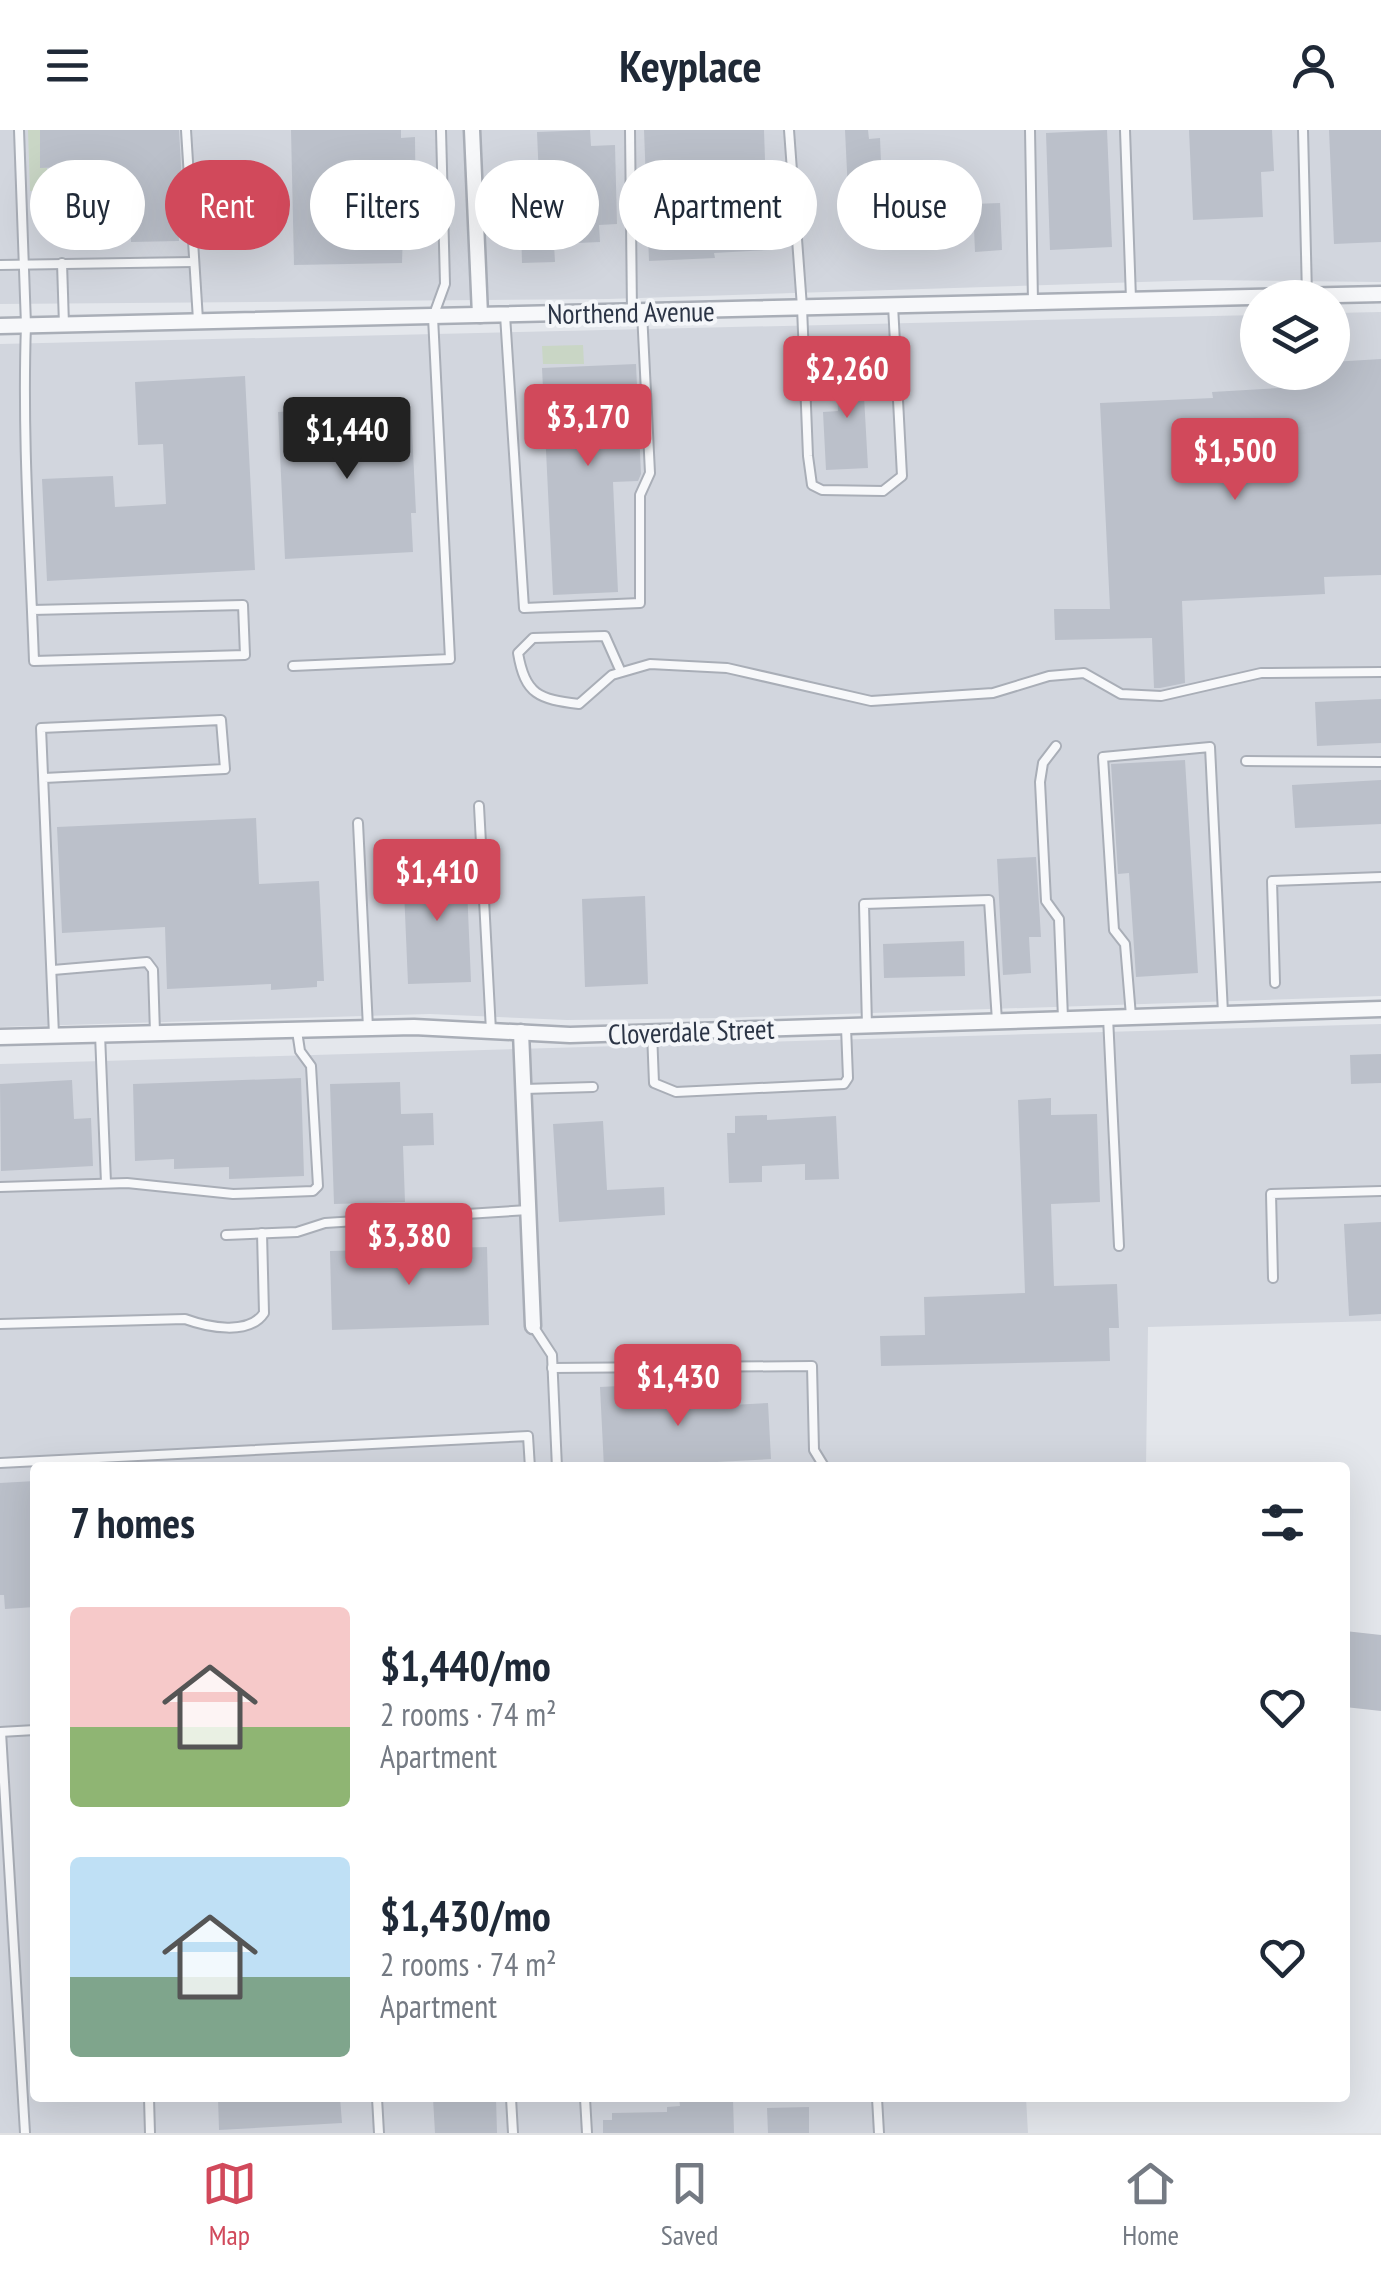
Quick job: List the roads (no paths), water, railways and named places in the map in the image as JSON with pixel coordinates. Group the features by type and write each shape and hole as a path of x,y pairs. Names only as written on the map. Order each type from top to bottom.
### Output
{"street":[{"path":"472,130 480,315"},
{"name":"Northend Avenue","path":"1350,294 1381,294"},
{"name":"Northend Avenue","path":"0,326 1240,297"},
{"name":"Cloverdale Street","path":"0,1037 368,1028 652,1032 1381,1009"},
{"path":"522,1032 533,1326"}],"lane":[{"path":"19,130 26,325 32,610 34,661 245,655 243,605 32,610"},
{"path":"186,130 198,322"},
{"path":"293,666 450,659 433,316 445,284 440,130"},
{"path":"505,314 524,608 640,604 640,495 650,473 637,312 630,130"},
{"path":"788,130 802,307 808,456 812,485 822,490 883,491 902,476 894,305"},
{"path":"1030,130 1032,302"},
{"path":"1126,130 1131,299"},
{"path":"1304,130 1307,280"},
{"path":"62,262 64,325"},
{"path":"0,265 194,262"},
{"path":"621,672 605,636 534,638 518,653 522,678 546,700 578,704 612,675 650,664 727,668 870,701 993,693 1049,676 1084,673 1121,694 1161,696 1262,673 1381,672"},
{"path":"44,778 225,769 221,720 40,728 54,1035"},
{"path":"1056,746 1043,764 1040,782 1046,901 1059,919 1063,1018"},
{"path":"1131,1016 1125,944 1114,930 1103,757 1210,747 1223,1014"},
{"path":"1246,761 1381,762"},
{"path":"478,806 491,1031"},
{"path":"358,822 368,1028"},
{"path":"1276,983 1272,881 1381,877"},
{"path":"867,1026 864,904 989,900 997,1020"},
{"path":"53,970 147,962 153,970 155,1033"},
{"path":"1108,1016 1119,1246"},
{"path":"652,1032 654,1083 676,1092 844,1084 848,1078 846,1026"},
{"path":"0,1186 106,1184 232,1194 313,1191 318,1186 311,1066 300,1051 297,1030"},
{"path":"100,1034 106,1184"},
{"path":"524,1089 593,1087"},
{"path":"1272,1278 1271,1194 1381,1190"},
{"path":"226,1235 297,1232 324,1223 528,1210"},
{"path":"0,1324 185,1319 206,1327 247,1326 258,1322 264,1313 262,1233"},
{"path":"533,1326 552,1356 557,1462"},
{"path":"552,1368 812,1366 814,1450 821,1462"},
{"path":"0,1463 528,1436 530,1462"},
{"path":"25,2133 0,1732 30,1730"},
{"path":"148,2102 150,2133"},
{"path":"377,2102 379,2133"},
{"path":"511,2102 512,2133"},
{"path":"585,2102 587,2133"},
{"path":"877,2102 879,2133"}]}
